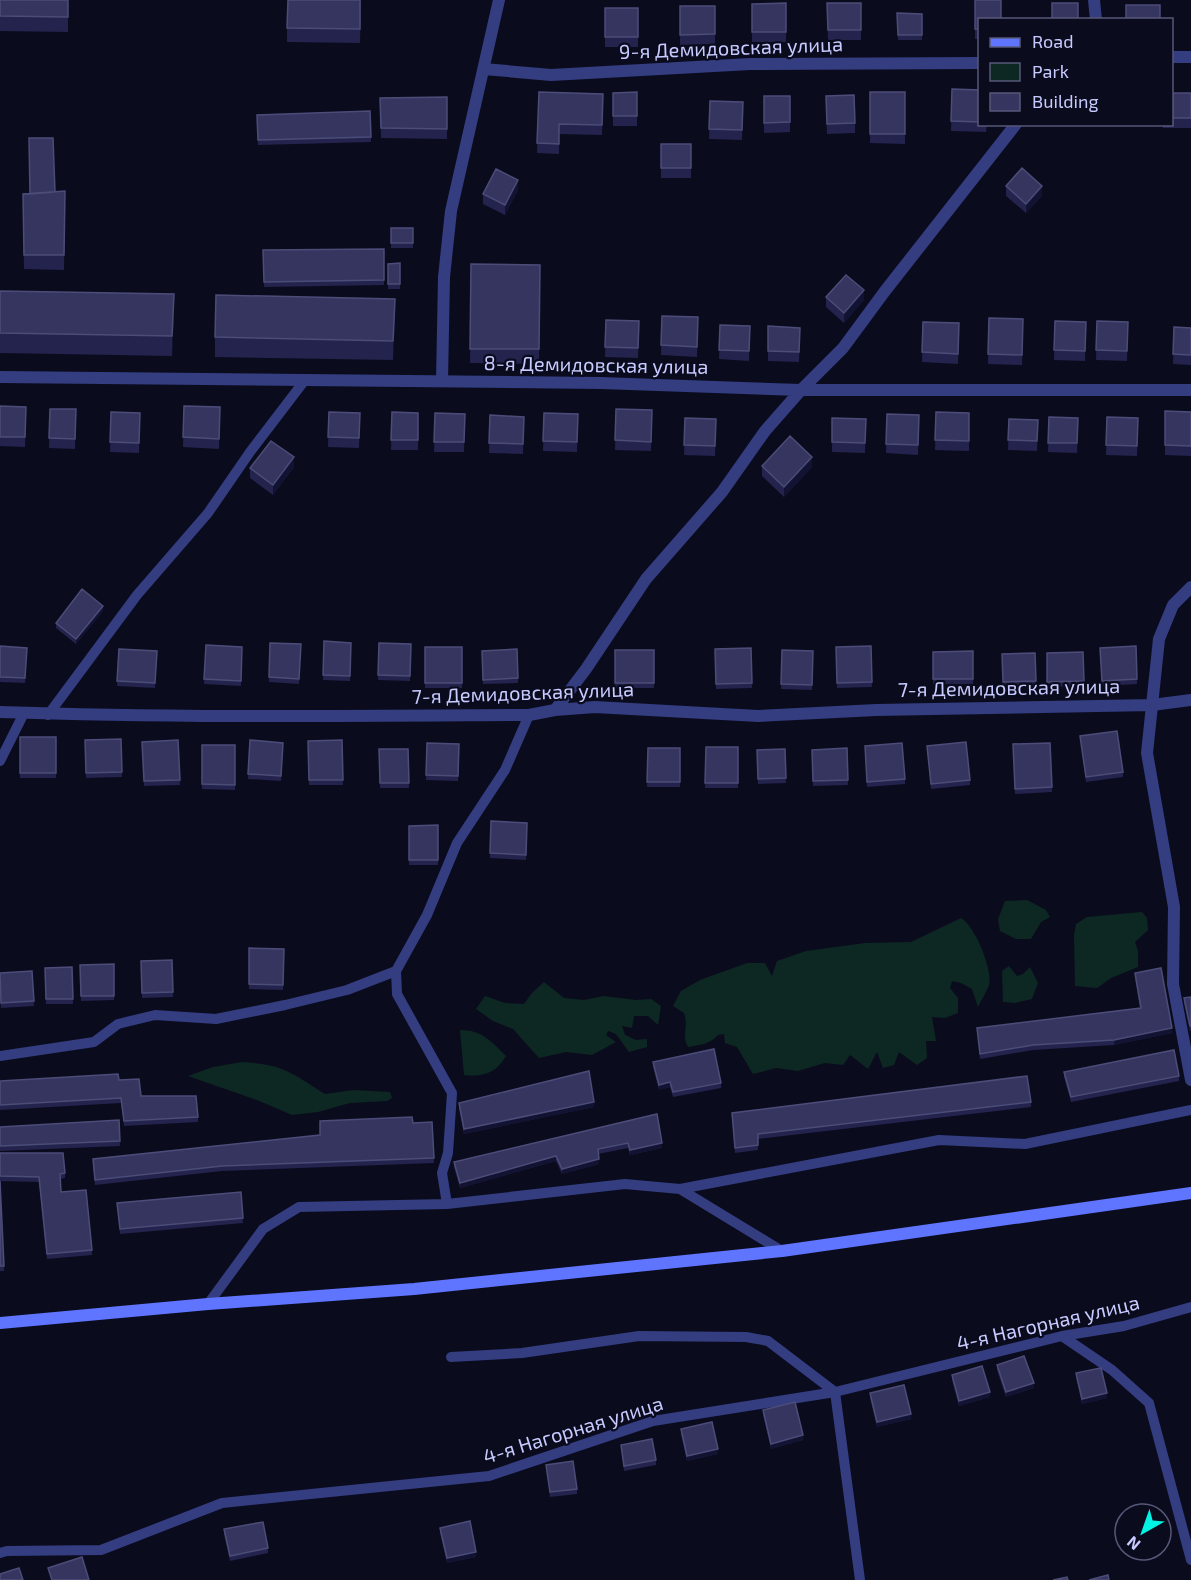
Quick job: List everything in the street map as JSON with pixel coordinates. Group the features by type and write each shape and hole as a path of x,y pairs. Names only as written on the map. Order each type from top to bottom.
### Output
{"main road":[{"path":"0,1323 208,1304 414,1289 783,1251 1191,1193"}],"street":[{"path":"442,381 444,277 451,211 499,0"},
{"path":"1094,0 1096,18"},
{"path":"1173,57 1191,57"},
{"name":"9-я Демидовская улица","path":"484,69 552,75 750,64 978,63"},
{"path":"555,710 592,660 646,579 722,492 765,431 801,390 843,348 1015,126"},
{"name":"8-я Демидовская улица","path":"0,377 590,383 801,390 1191,390"},
{"path":"1191,587 1173,605 1160,639 1147,753 1174,907 1173,984 1191,1080"},
{"name":"7-я Демидовская улица","path":"0,712 48,715 528,715 595,707 758,716 876,710 1152,705 1191,700"}],"lane":[{"path":"48,715 137,595 208,513 250,452 305,380"},
{"path":"0,761 24,713"},
{"path":"447,1204 442,1173 448,1153 452,1093 397,994 396,971 427,915 457,843 504,770 528,715"},
{"path":"0,1056 94,1042 118,1024 154,1015 216,1019 285,1005 347,990 396,971"},
{"path":"208,1304 263,1229 299,1207 447,1204 625,1184 680,1189 939,1140 1024,1144 1191,1110"},
{"path":"680,1189 783,1251"},
{"name":"4-я Нагорная улица","path":"0,1553 102,1550 222,1503 489,1476 653,1421 835,1392 1062,1336 1124,1326 1191,1307"},
{"path":"451,1357 522,1353 639,1336 746,1337 768,1341 835,1392 860,1580"},
{"path":"1062,1336 1112,1370 1149,1403 1191,1560"}],"green space":[{"path":"1027,900 1046,910 1050,917 1041,922 1031,939 1016,939 1000,931 998,919 1005,901"},
{"path":"1142,912 1147,918 1148,930 1135,942 1138,951 1138,967 1111,978 1097,988 1075,986 1074,935 1076,924 1087,917"},
{"path":"961,918 972,930 982,949 990,978 989,985 978,1007 972,989 952,981 950,988 958,998 958,1013 945,1018 932,1017 936,1041 926,1041 927,1058 917,1065 899,1052 894,1065 883,1068 877,1052 868,1069 850,1055 843,1065 825,1063 798,1071 776,1068 753,1074 737,1047 725,1043 724,1034 704,1044 688,1047 685,1038 684,1013 673,1006 681,991 700,980 747,963 765,963 772,976 777,961 806,951 865,943 911,942"},
{"path":"1009,966 1017,976 1030,967 1038,983 1032,999 1015,1003 1003,1002 1002,971"},
{"path":"544,982 564,998 584,1000 603,996 636,1000 651,999 661,1006 658,1025 648,1016 634,1016 632,1028 622,1026 625,1035 636,1040 647,1039 647,1047 629,1052 616,1034 608,1031 606,1035 616,1042 592,1055 566,1052 539,1058 513,1029 493,1021 476,1009 485,996 505,1003 524,1004"},
{"path":"460,1030 480,1034 491,1041 506,1056 498,1067 488,1073 464,1075"},
{"path":"242,1062 278,1067 325,1094 354,1090 390,1092 392,1098 387,1101 350,1103 318,1112 292,1115 188,1076 213,1067"}],"building":[{"path":"0,0 68,0 68,17 0,16"},
{"path":"288,0 360,0 360,29 287,28"},
{"path":"975,0 1001,0 1001,18 978,18 978,29 975,29"},
{"path":"786,3 786,32 752,32 752,4"},
{"path":"827,3 861,3 861,30 828,30"},
{"path":"1052,3 1078,3 1078,18 1052,18"},
{"path":"1126,5 1160,5 1160,18 1126,18"},
{"path":"680,6 715,6 715,34 680,35"},
{"path":"605,8 638,8 638,37 605,37"},
{"path":"897,13 922,14 922,35 898,35"},
{"path":"952,89 978,90 978,122 951,121"},
{"path":"539,92 603,94 602,125 559,124 559,144 537,143"},
{"path":"637,92 637,116 613,116 613,93"},
{"path":"870,92 905,92 905,134 870,134"},
{"path":"1173,93 1191,93 1191,118 1173,118"},
{"path":"854,95 855,123 827,124 826,96"},
{"path":"764,96 790,96 790,122 764,123"},
{"path":"447,97 447,129 381,128 380,98"},
{"path":"710,101 743,102 742,130 709,129"},
{"path":"370,111 371,137 258,140 257,115"},
{"path":"29,138 53,138 55,192 30,194"},
{"path":"661,144 691,144 691,168 661,168"},
{"path":"1022,168 1042,186 1026,204 1006,186"},
{"path":"496,169 518,180 505,205 483,194"},
{"path":"65,191 64,255 24,255 23,194"},
{"path":"391,228 413,228 413,243 391,243"},
{"path":"384,249 384,280 264,282 263,250"},
{"path":"400,263 400,284 388,284 388,264"},
{"path":"471,264 540,265 539,349 470,349"},
{"path":"846,275 864,290 844,313 826,297"},
{"path":"0,291 174,294 172,336 0,333"},
{"path":"216,295 395,299 393,341 215,337"},
{"path":"662,316 698,317 697,347 661,345"},
{"path":"989,318 1023,319 1022,355 988,354"},
{"path":"606,320 639,321 638,348 605,347"},
{"path":"1055,321 1086,322 1085,351 1054,350"},
{"path":"1097,321 1128,322 1127,351 1096,350"},
{"path":"923,322 959,323 958,354 922,352"},
{"path":"720,325 750,326 749,351 719,350"},
{"path":"768,326 800,328 799,352 768,351"},
{"path":"1174,327 1191,328 1191,355 1173,354"},
{"path":"0,406 26,407 25,437 0,437"},
{"path":"184,406 220,407 219,439 183,437"},
{"path":"50,409 76,409 75,439 49,438"},
{"path":"616,409 652,410 651,442 615,440"},
{"path":"1165,411 1191,412 1191,446 1165,445"},
{"path":"111,412 140,413 139,443 110,442"},
{"path":"329,412 360,413 359,438 328,437"},
{"path":"392,412 418,413 418,440 391,440"},
{"path":"936,412 969,413 969,441 935,440"},
{"path":"435,413 465,414 464,442 434,442"},
{"path":"544,413 578,414 577,442 543,441"},
{"path":"887,414 919,415 918,445 886,444"},
{"path":"490,415 524,417 523,444 489,443"},
{"path":"1049,417 1078,418 1077,443 1048,443"},
{"path":"1107,417 1138,418 1137,446 1106,445"},
{"path":"685,418 716,419 715,446 684,445"},
{"path":"832,418 866,419 865,443 832,442"},
{"path":"1009,419 1038,420 1037,441 1008,440"},
{"path":"790,436 812,457 784,487 762,466"},
{"path":"271,441 294,457 273,485 250,468"},
{"path":"82,589 103,606 76,639 56,623"},
{"path":"324,641 351,643 350,676 323,675"},
{"path":"270,643 301,644 299,679 269,677"},
{"path":"379,643 411,644 410,676 378,675"},
{"path":"206,645 242,647 241,681 204,679"},
{"path":"0,646 27,648 25,678 0,677"},
{"path":"871,646 872,682 837,683 836,647"},
{"path":"1136,646 1137,679 1102,681 1100,648"},
{"path":"425,647 462,647 462,683 425,683"},
{"path":"751,648 752,683 716,684 715,649"},
{"path":"119,649 157,651 155,683 117,681"},
{"path":"517,649 518,678 483,680 482,651"},
{"path":"615,650 654,650 654,683 615,683"},
{"path":"782,650 813,651 812,685 781,684"},
{"path":"973,651 973,679 933,679 933,652"},
{"path":"1083,652 1084,681 1047,682 1047,653"},
{"path":"1035,653 1036,681 1003,682 1002,654"},
{"path":"1117,731 1123,772 1086,777 1080,736"},
{"path":"20,737 56,737 56,773 20,773"},
{"path":"121,739 122,772 86,773 85,740"},
{"path":"178,740 180,780 144,781 142,742"},
{"path":"250,740 283,743 281,776 248,774"},
{"path":"342,740 343,780 309,780 308,741"},
{"path":"966,742 970,780 931,784 927,746"},
{"path":"427,743 459,744 458,776 426,775"},
{"path":"902,743 905,779 867,782 865,746"},
{"path":"1050,743 1052,787 1015,789 1013,744"},
{"path":"202,745 235,745 235,785 202,784"},
{"path":"706,747 738,747 738,783 705,783"},
{"path":"648,748 680,748 680,782 647,782"},
{"path":"847,748 848,780 813,781 812,750"},
{"path":"379,749 408,749 409,783 380,783"},
{"path":"785,749 786,778 758,779 757,750"},
{"path":"491,821 527,823 526,855 490,853"},
{"path":"438,825 438,860 409,860 409,826"},
{"path":"249,948 284,949 283,985 249,984"},
{"path":"172,960 173,992 142,993 141,961"},
{"path":"114,964 114,996 81,996 80,965"},
{"path":"72,967 73,999 46,999 45,968"},
{"path":"1161,968 1172,1028 1114,1040 1033,1045 980,1054 977,1028 1141,1008 1135,973"},
{"path":"32,971 34,1001 1,1003 0,973"},
{"path":"1191,997 1191,1026 1190,1026 1184,998"},
{"path":"714,1049 721,1083 673,1092 670,1082 659,1085 653,1062"},
{"path":"1174,1050 1179,1076 1071,1097 1064,1072"},
{"path":"589,1071 594,1102 464,1129 459,1103"},
{"path":"118,1074 119,1080 139,1079 141,1096 196,1096 198,1117 124,1121 121,1098 0,1105 0,1081"},
{"path":"1027,1076 1031,1102 758,1134 758,1145 735,1148 732,1113"},
{"path":"657,1114 662,1143 630,1150 628,1143 598,1149 599,1159 562,1169 556,1156 460,1183 454,1162"},
{"path":"412,1117 413,1123 432,1122 434,1158 222,1166 95,1180 93,1159 320,1135 320,1121"},
{"path":"119,1120 120,1141 0,1146 0,1127"},
{"path":"0,1153 63,1153 65,1173 60,1174 61,1192 86,1190 92,1250 47,1254 39,1177 0,1176"},
{"path":"0,1181 4,1266 0,1266"},
{"path":"241,1192 243,1218 120,1229 117,1203"},
{"path":"1024,1356 1034,1383 1006,1392 997,1365"},
{"path":"982,1366 990,1392 959,1401 952,1375"},
{"path":"1101,1368 1107,1393 1082,1399 1076,1373"},
{"path":"904,1385 911,1414 877,1422 870,1393"},
{"path":"795,1402 803,1435 771,1444 763,1410"},
{"path":"712,1422 718,1449 687,1456 681,1429"},
{"path":"652,1439 656,1460 624,1466 621,1445"},
{"path":"573,1461 577,1489 550,1492 546,1465"},
{"path":"470,1521 476,1552 447,1558 440,1528"},
{"path":"263,1522 268,1548 230,1556 224,1529"},
{"path":"82,1557 89,1580 52,1580 48,1568"},
{"path":"19,1568 23,1580 0,1580 0,1574"},
{"path":"1108,1575 1109,1580 1089,1580"}]}
